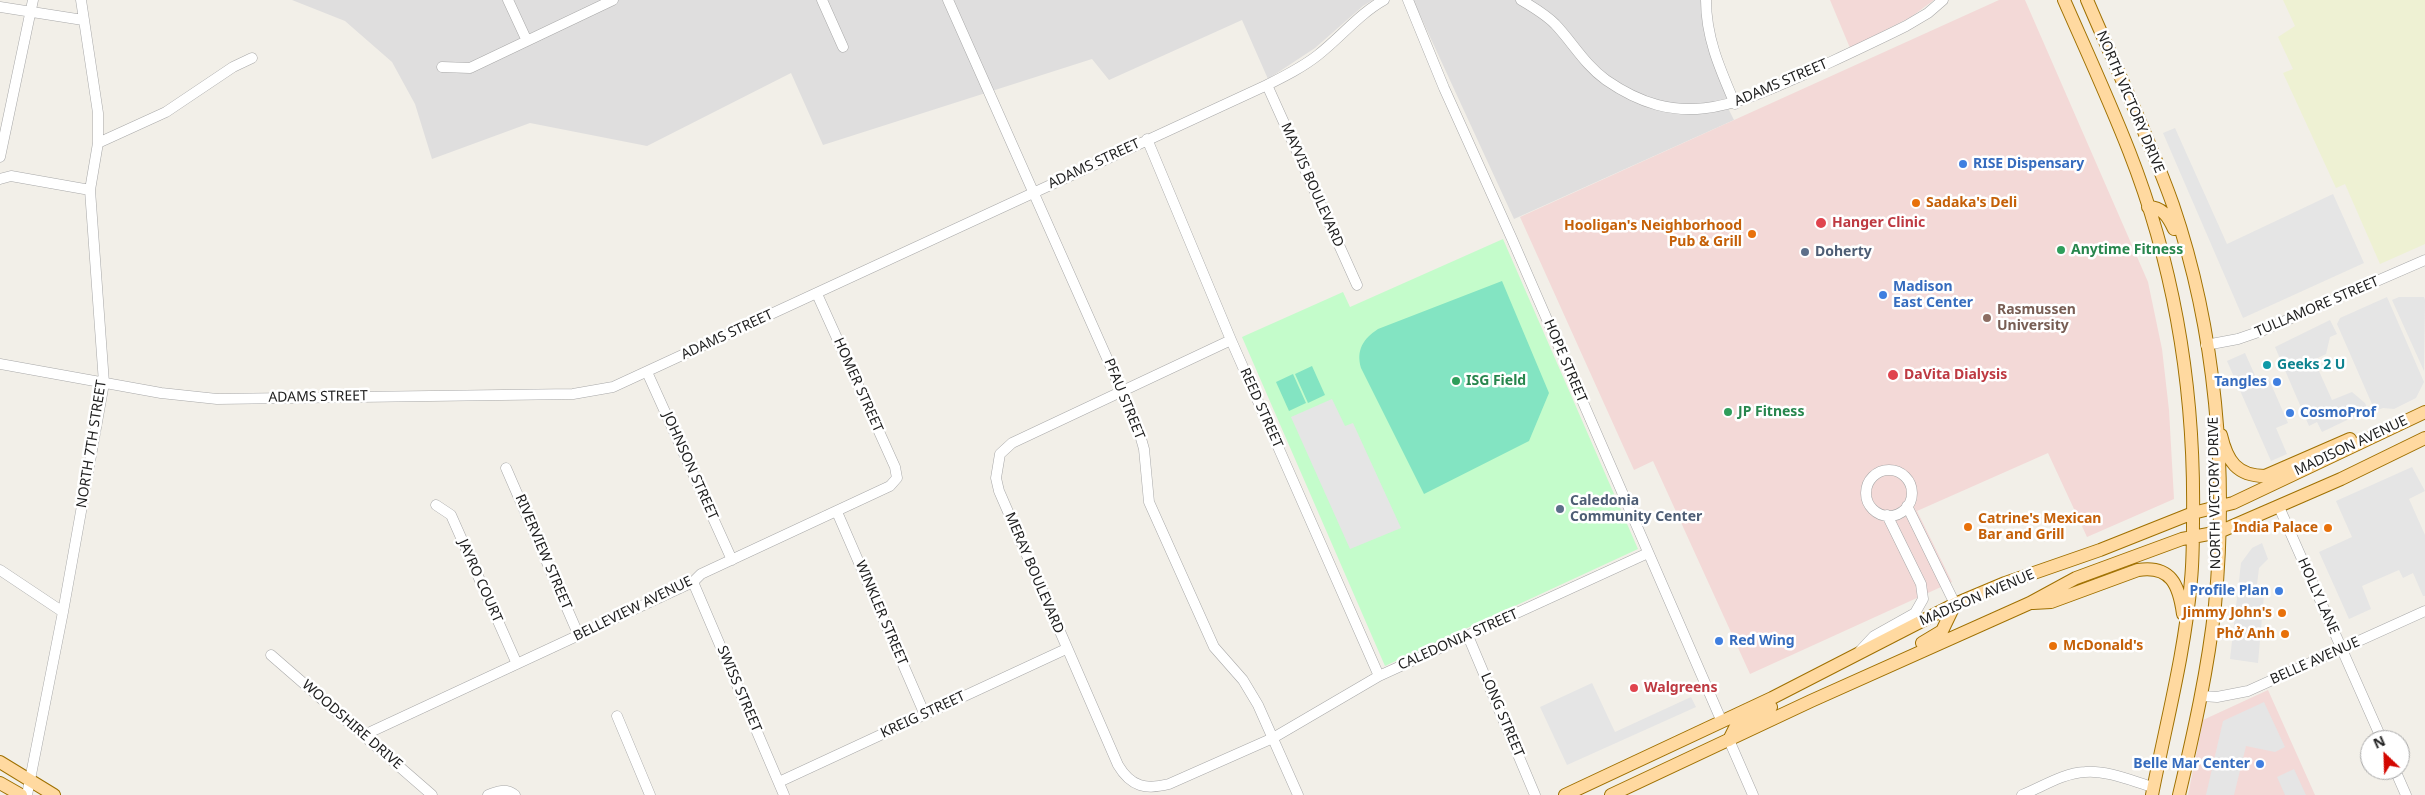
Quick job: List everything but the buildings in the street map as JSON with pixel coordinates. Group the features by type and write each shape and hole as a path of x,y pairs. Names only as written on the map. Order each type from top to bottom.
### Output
{"main road":[{"name":"NORTH VICTORY DRIVE","path":"2064,0 2130,152 2148,206 2170,289 2187,380 2191,427 2193,513 2191,580 2185,630 2153,791"},
{"name":"NORTH VICTORY DRIVE","path":"2086,0 2170,197 2197,295 2214,397 2218,508 2215,604 2202,696 2180,795"},
{"path":"2148,206 2156,207 2169,218 2197,295"},
{"path":"2214,397 2228,456 2242,471 2254,476 2265,476 2339,442 2389,428"},
{"name":"MADISON AVENUE","path":"1566,795 1818,675 1860,651 1955,604 2005,582 2100,550 2193,513 2218,508 2425,412"},
{"name":"MADISON AVENUE","path":"1611,795 1812,701 2030,603 2076,578 2182,539 2218,532 2279,507 2425,438"},
{"path":"2030,603 2051,602 2138,570 2156,569 2166,574 2176,586 2185,630"},
{"path":"1812,701 1934,636 1947,623 1955,604"},
{"path":"1729,740 1735,728 1791,696 1818,675"},
{"path":"0,762 54,795"},
{"path":"0,783 21,795"}],"street":[{"path":"0,157 33,0"},
{"name":"NORTH 7TH STREET","path":"27,795 63,612 104,383 90,190 98,143 98,113 81,0"},
{"path":"508,0 527,41"},
{"path":"442,66 470,68 613,0"},
{"path":"822,0 843,48"},
{"name":"PFAU STREET","path":"948,0 1123,390 1144,449 1149,502 1214,647 1242,680 1258,705 1298,795"},
{"name":"ADAMS STREET","path":"0,364 161,393 217,399 573,394 613,387 817,294 1146,139 1267,85 1298,69 1319,55 1358,19 1384,0"},
{"name":"HOPE STREET","path":"1408,0 1444,88 1509,231 1722,722"},
{"name":"ADAMS STREET","path":"1521,0 1537,9 1555,24 1583,59 1605,79 1630,95 1654,106 1693,110 1735,104 1804,74 1906,26 1928,13 1943,0"},
{"path":"1706,0 1706,21 1712,51 1735,104"},
{"path":"0,7 83,20"},
{"path":"98,143 166,112 232,67 252,58"},
{"name":"MAYVIS BOULEVARD","path":"1267,85 1357,285"},
{"name":"REED STREET","path":"1146,139 1379,676"},
{"path":"0,179 11,176 90,190"},
{"name":"TULLAMORE STREET","path":"2206,345 2238,339 2264,330 2425,260"},
{"name":"HOMER STREET","path":"817,294 895,467 897,478"},
{"name":"MERAY BOULEVARD","path":"1232,340 1012,443 1000,454 996,478 999,491 1066,649 1125,777 1139,786 1153,788 1169,784 1273,738"},
{"name":"JOHNSON STREET","path":"647,372 732,560"},
{"name":"RIVERVIEW STREET","path":"506,468 579,636"},
{"path":"1893,470 1905,476 1912,488 1912,495 1907,506 1898,513 1887,515 1871,507 1866,495 1869,482 1878,472 1893,470"},
{"name":"BELLEVIEW AVENUE","path":"364,734 693,582 701,574 890,486 897,478"},
{"name":"JAYRO COURT","path":"436,505 451,514 517,664"},
{"path":"1907,506 1955,604"},
{"name":"HOLLY LANE","path":"2279,507 2377,730"},
{"name":"WINKLER STREET","path":"837,512 925,715"},
{"path":"1860,651 1874,636 1915,613 1923,598 1921,584 1887,515"},
{"name":"CALEDONIA STREET","path":"1273,738 1356,687 1648,553"},
{"path":"0,570 63,612"},
{"name":"SWISS STREET","path":"693,582 784,795"},
{"name":"BELLE AVENUE","path":"2202,696 2217,697 2248,691 2425,612"},
{"name":"LONG STREET","path":"1468,636 1536,795"},
{"name":"KREIG STREET","path":"779,782 1066,649"},
{"name":"WOODSHIRE DRIVE","path":"271,655 432,795"},
{"path":"618,716 650,795"},
{"path":"1729,740 1753,795"},
{"path":"2022,795 2070,775 2085,772 2102,773 2153,791"},
{"path":"2399,780 2406,795"},
{"path":"488,795 497,791 510,791 515,795"}],"shaded area":[{"path":"292,0 1373,0 1363,6 1315,48 1268,79 1242,20 1109,80 1092,59 823,145 791,73 647,146 530,123 432,159 415,104 392,62 345,21"},
{"path":"1413,0 1708,0 1719,58 1737,99 1729,110 1734,120 1514,219"},
{"path":"1830,0 1934,0 1911,17 1850,48"},
{"path":"1999,0 2025,0 2148,282 2162,349 2169,410 2174,499 2087,537 2048,453 1917,511 1952,582 1750,674 1653,461 1634,470 1520,217"},
{"path":"2175,128 2227,244 2333,194 2364,263 2243,318 2163,133"},
{"path":"2387,297 2424,382 2416,398 2394,409 2383,408 2375,411 2337,324 2340,318"},
{"path":"2399,297 2424,297 2424,371 2392,300"},
{"path":"2330,320 2337,334 2330,337 2326,354 2314,360 2332,400 2352,392 2365,403 2368,410 2322,432 2317,422 2309,426 2275,347"},
{"path":"2245,353 2258,382 2268,377 2288,423 2276,428 2287,454 2271,461 2227,361"},
{"path":"1332,399 1345,426 1353,423 1401,528 1350,549 1291,417"},
{"path":"2412,467 2425,491 2409,499 2425,535 2425,596 2423,596 2413,573 2403,578 2399,570 2362,586 2371,609 2349,619 2319,552 2352,537 2336,501"},
{"path":"2262,543 2268,559 2259,568 2256,593 2264,595 2258,663 2230,659 2241,563 2252,548"},
{"path":"1592,683 1615,732 1691,697 1696,707 1567,765 1540,707"},
{"path":"2268,690 2315,795 2188,795 2203,720"},
{"path":"2264,702 2285,747 2275,752 2246,746 2234,795 2206,795 2223,721"},
{"path":"2294,769 2306,795 2285,795 2277,777"}],"green space":[{"path":"2283,0 2425,0 2425,244 2380,264 2345,184 2336,188 2283,73 2293,69 2278,37 2295,26"},
{"name":"ISG Field","path":"1503,239 1638,549 1385,666 1242,337 1343,292 1350,307"},
{"name":"ISG Field","path":"1502,281 1549,393 1529,441 1424,494 1361,368 1360,350 1368,337 1378,329"},
{"path":"1312,366 1325,395 1308,403 1295,374"},
{"path":"1293,374 1306,403 1289,411 1276,382"}],"place":[{"name":"RISE Dispensary","path":"1963,164"},
{"name":"Sadaka's Deli","path":"1916,203"},
{"name":"Hanger Clinic","path":"1821,223"},
{"name":"Hooligan's Neighborhood Pub & Grill","path":"1752,234"},
{"name":"Anytime Fitness","path":"2061,250"},
{"name":"Doherty","path":"1805,252"},
{"name":"Madison East Center","path":"1883,295"},
{"name":"Rasmussen University","path":"1987,318"},
{"name":"Geeks 2 U","path":"2267,365"},
{"name":"DaVita Dialysis","path":"1893,375"},
{"name":"ISG Field","path":"1456,381"},
{"name":"Tangles","path":"2277,382"},
{"name":"JP Fitness","path":"1728,412"},
{"name":"CosmoProf","path":"2290,413"},
{"name":"Caledonia Community Center","path":"1560,509"},
{"name":"Catrine's Mexican Bar and Grill","path":"1968,527"},
{"name":"India Palace","path":"2328,528"},
{"name":"Profile Plan","path":"2279,591"},
{"name":"Jimmy John's","path":"2282,613"},
{"name":"Phở Anh","path":"2285,634"},
{"name":"Red Wing","path":"1719,641"},
{"name":"McDonald's","path":"2053,646"},
{"name":"Walgreens","path":"1634,688"},
{"name":"Belle Mar Center","path":"2260,764"}]}
